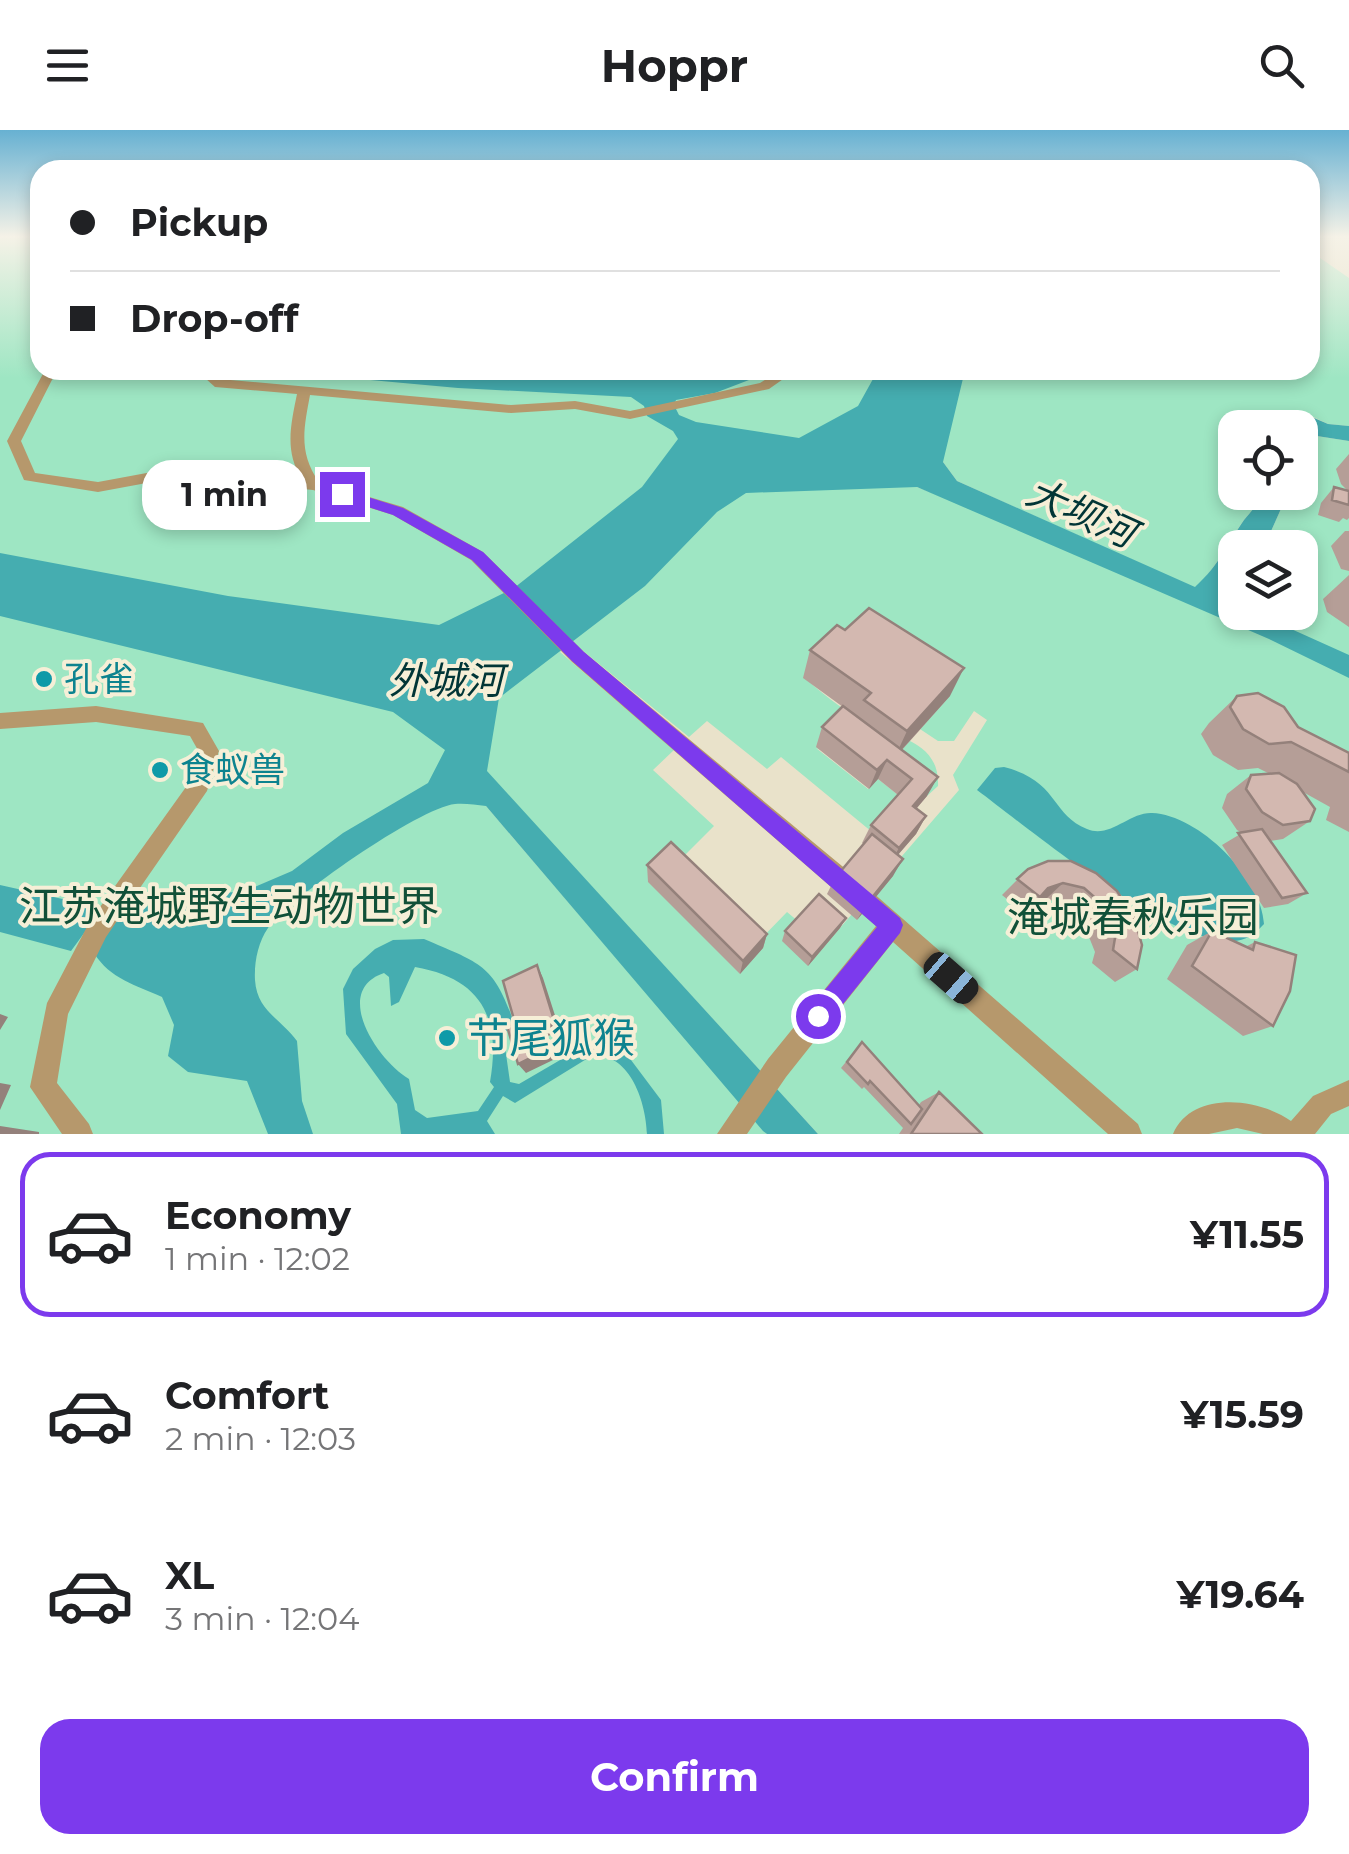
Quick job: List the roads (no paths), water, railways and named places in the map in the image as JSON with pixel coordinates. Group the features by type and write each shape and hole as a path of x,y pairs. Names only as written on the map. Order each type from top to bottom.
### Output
{"street":[{"path":"46,380 14,441 29,477 98,487 178,472 314,485 398,511 477,556 578,657 892,925 1128,1134"},
{"path":"212,380 511,409 576,405 630,415 764,386 774,380"},
{"path":"304,390 294,438 304,472 314,485"},
{"path":"0,721 96,714 196,729 210,750 200,784 98,929 56,1012 44,1087 78,1134"},
{"path":"731,1134 777,1068 892,925"},
{"path":"1297,1134 1322,1105 1349,1093"},
{"path":"1187,1134 1224,1114 1269,1118 1286,1134"}],"water":[{"name":"外城河","path":"370,380 749,380 715,393 676,400 674,405 679,415 696,422 799,438 858,406 872,380 963,380 943,462 957,481 1195,587 1218,560 1218,617 917,487 746,493 717,512 645,586 499,698 487,771 818,1134 763,1131 486,806 455,804 414,821 356,856 301,897 268,928 256,960 257,991 265,1007 297,1041 302,1101 313,1134 268,1134 247,1081 188,1072 168,1056 174,1025 162,997 116,975 94,953 117,917 137,916 154,900 170,894 243,892 292,871 343,833 428,783 445,750 393,712 0,616 0,553 228,596 439,625 514,588 642,487 678,439 673,431 647,416 644,406 631,397"},
{"path":"1318,420 1349,426 1349,441 1318,436"},
{"path":"1252,510 1280,510 1272,530 1238,530"},
{"path":"1248,630 1293,630 1349,655 1349,678"},
{"path":"1004,767 1035,780 1066,815 1087,829 1104,831 1135,816 1152,813 1189,825 1208,837 1240,869 1261,906 1264,924 1242,940 1204,937 1137,905 977,790 995,768"},
{"path":"0,885 67,900 98,914 71,951 0,932"},
{"path":"424,939 473,961 492,978 515,1026 503,1033 510,1082 519,1084 591,1042 603,1038 616,1040 661,1100 664,1134 647,1134 639,1095 627,1071 606,1057 593,1055 515,1103 503,1096 487,1121 495,1134 401,1134 397,1104 346,1034 343,989 353,969 375,949 393,940","holes":["415,967 457,981 482,1005 492,1039 490,1082 494,1087 478,1111 427,1118 415,1110 409,1079 373,1042 360,1010 361,995 369,982 384,973 389,977 391,1006 399,1002"]}],"place":[{"name":"孔雀","path":"44,679"},
{"name":"食蚁兽","path":"160,770"},
{"name":"节尾狐猴","path":"447,1038"}],"water label":[{"name":"大坝河","path":"1081,513"}],"park label":[{"name":"江苏淹城野生动物世界","path":"229,906"},
{"name":"淹城春秋乐园","path":"1133,917"}]}
